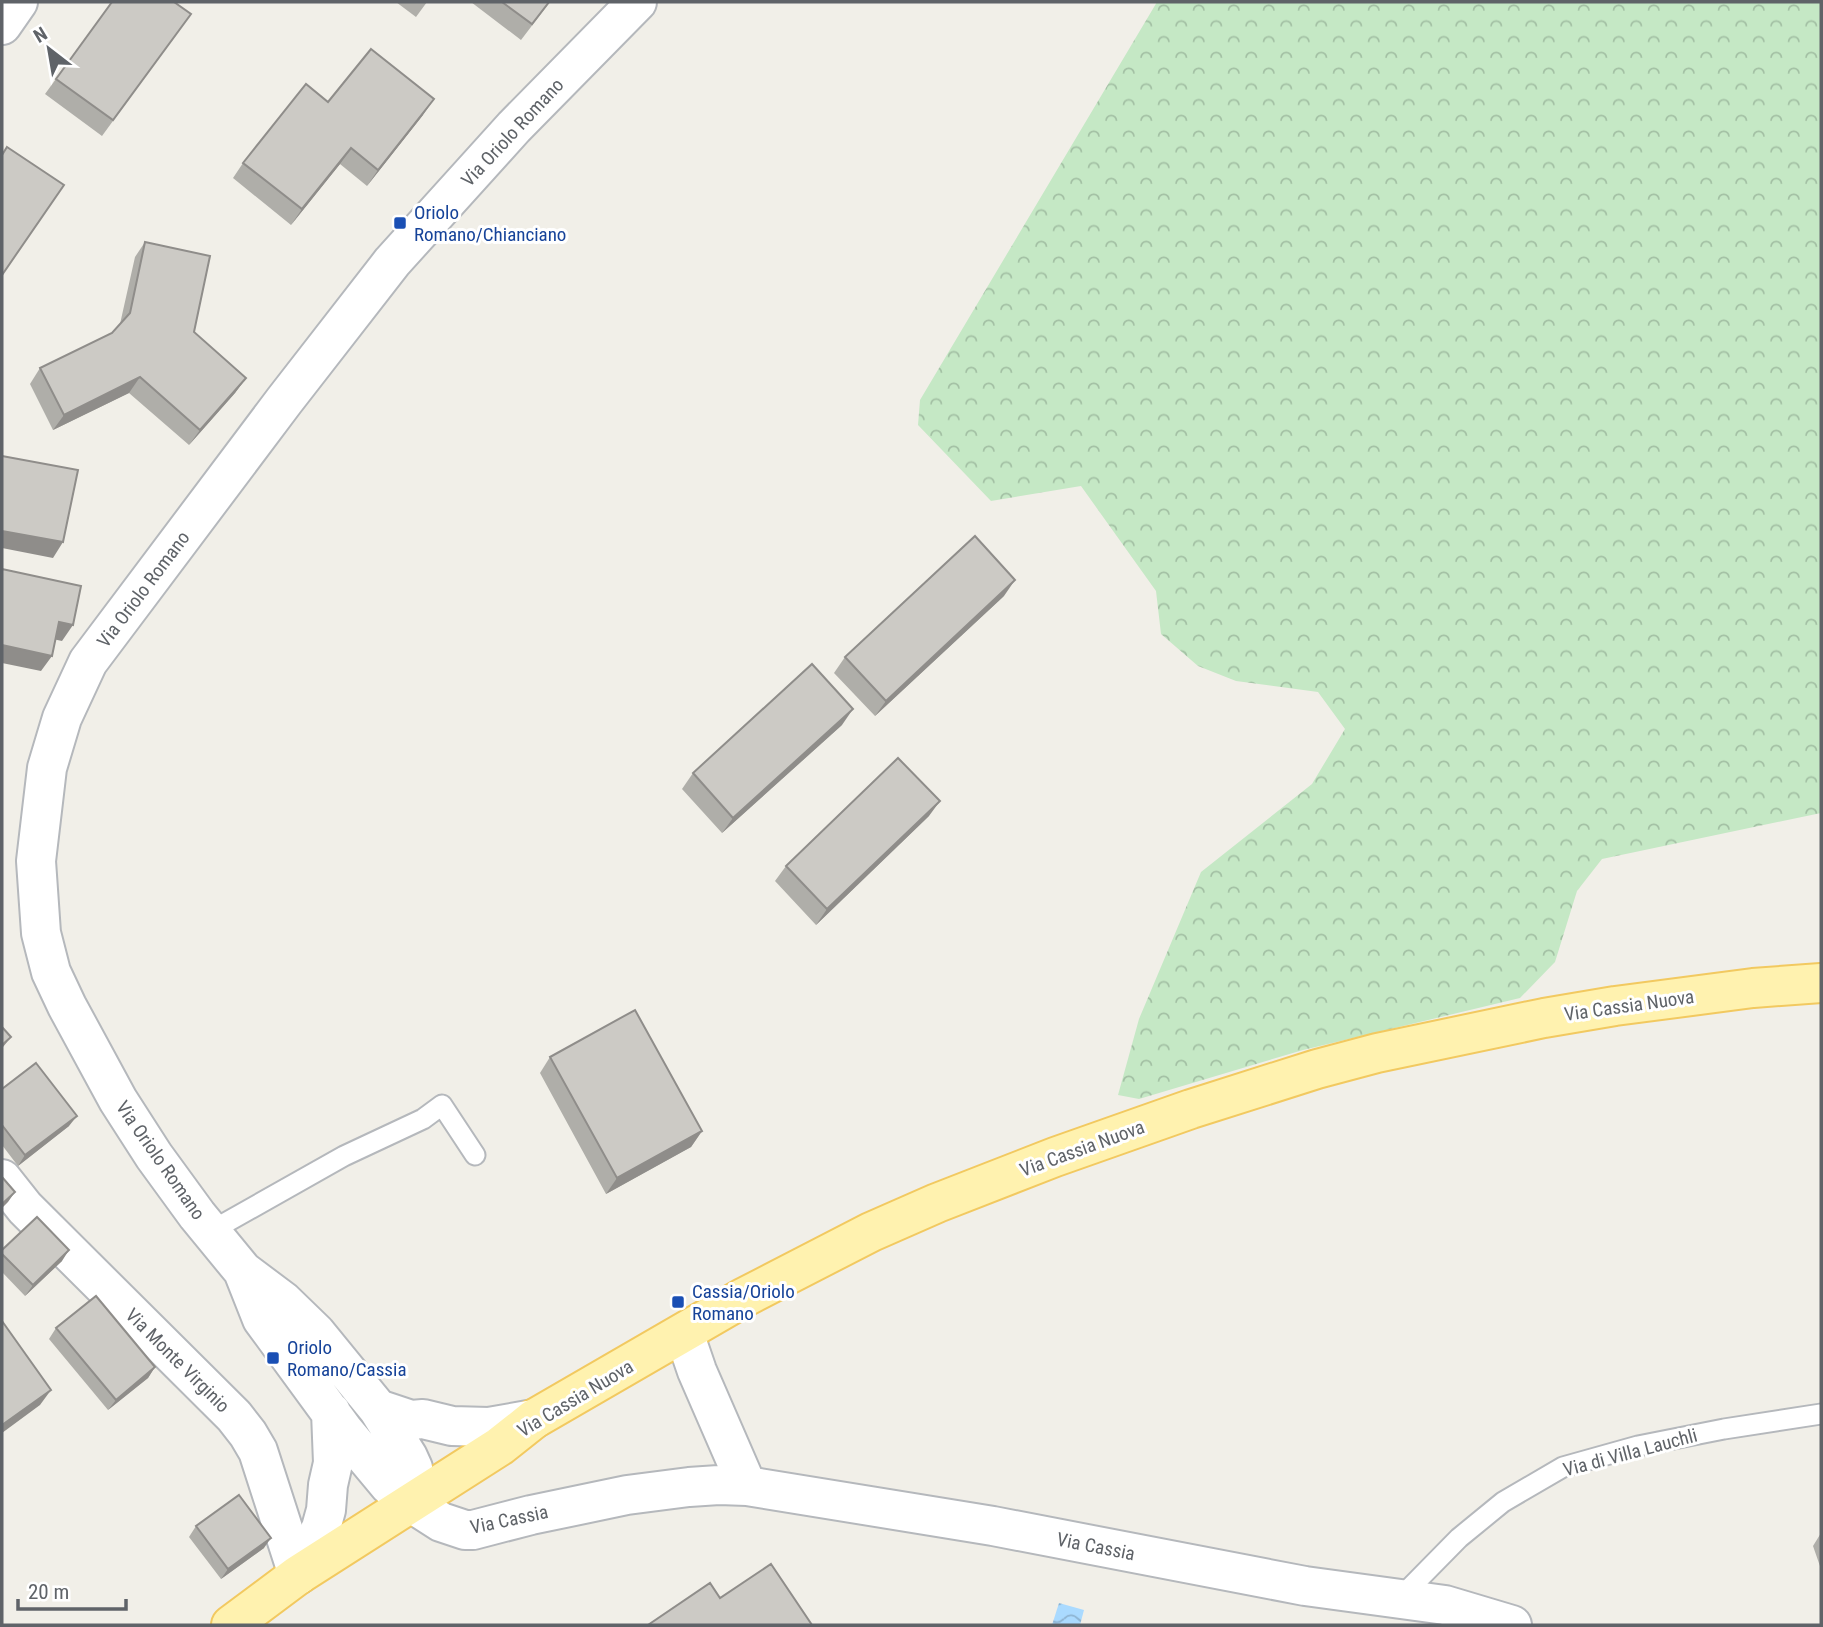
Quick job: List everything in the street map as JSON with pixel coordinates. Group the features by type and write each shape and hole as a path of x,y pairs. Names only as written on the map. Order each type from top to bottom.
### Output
{"main road":[{"name":"Via Cassia Nuova","path":"411,1501 500,1446 534,1419 743,1298 802,1267 871,1231 937,1203 1092,1144 1317,1069 1433,1041 1615,1006 1753,988 1821,983"},
{"path":"231,1625 298,1575 411,1501"}],"street":[{"path":"2,25 18,2"},
{"name":"Via Oriolo Romano","path":"243,1271 262,1319 375,1470 388,1485 411,1501 416,1486 413,1468 378,1409 316,1333 283,1301 243,1271 154,1156 85,1042 51,972 41,933 36,860 47,768 62,718 88,662 122,615 392,262 514,127 636,2"},
{"name":"Via Monte Virginio","path":"2,1179 25,1208 234,1416 248,1434 258,1451 298,1575"},
{"path":"684,1334 697,1371 747,1486"},
{"path":"378,1409 411,1420 423,1419 452,1426 489,1427 534,1419"},
{"path":"298,1575 321,1528 326,1510 332,1463 331,1412"},
{"name":"Via Cassia","path":"411,1501 441,1522 473,1530 627,1495 699,1486 747,1486 993,1526 1304,1586 1445,1605 1512,1625"},
{"name":"Via Cassia","path":"1445,1605 1482,1625"}],"lane":[{"path":"211,1231 344,1156 423,1119 442,1105 475,1155"},
{"name":"Via di Villa Lauchli","path":"1399,1599 1459,1538 1503,1502 1563,1467 1638,1446 1821,1414"}],"green space":[{"path":"1157,2 1821,2 1821,813 1602,859 1577,891 1555,962 1520,998 1303,1050 1139,1099 1118,1095 1139,1019 1201,872 1312,784 1345,729 1318,692 1236,681 1198,666 1161,634 1156,591 1081,486 991,501 918,425 920,400"}],"water":[{"path":"1059,1603 1084,1610 1080,1625 1052,1625"}],"building":[{"path":"112,2 174,2 191,14 113,120 56,79"},
{"path":"502,2 549,2 532,24"},
{"path":"371,49 434,99 378,170 351,148 302,209 243,163 306,84 328,102"},
{"path":"7,147 64,185 2,275 2,155"},
{"path":"145,242 210,256 194,332 246,378 200,430 140,377 64,415 40,368 112,333 130,313"},
{"path":"2,456 78,470 63,542 2,531"},
{"path":"975,536 1015,580 886,701 845,657"},
{"path":"2,569 81,586 73,625 59,622 52,656 2,645"},
{"path":"812,664 853,709 733,818 693,773"},
{"path":"898,758 940,801 827,909 786,866"},
{"path":"635,1010 702,1131 617,1178 550,1057"},
{"path":"2,1027 11,1037 2,1045"},
{"path":"36,1063 77,1116 25,1155 2,1125 2,1089"},
{"path":"2,1177 15,1192 2,1204"},
{"path":"37,1217 69,1250 33,1285 2,1254 2,1250"},
{"path":"96,1296 155,1367 116,1400 56,1328"},
{"path":"2,1321 51,1390 2,1425"},
{"path":"239,1495 271,1538 228,1569 196,1526"},
{"path":"771,1564 812,1625 648,1625 710,1583 720,1598"}],"place":[{"name":"Oriolo Romano/Chianciano","path":"400,223"},
{"name":"Cassia/Oriolo Romano","path":"678,1302"},
{"name":"Oriolo Romano/Cassia","path":"273,1358"}]}
